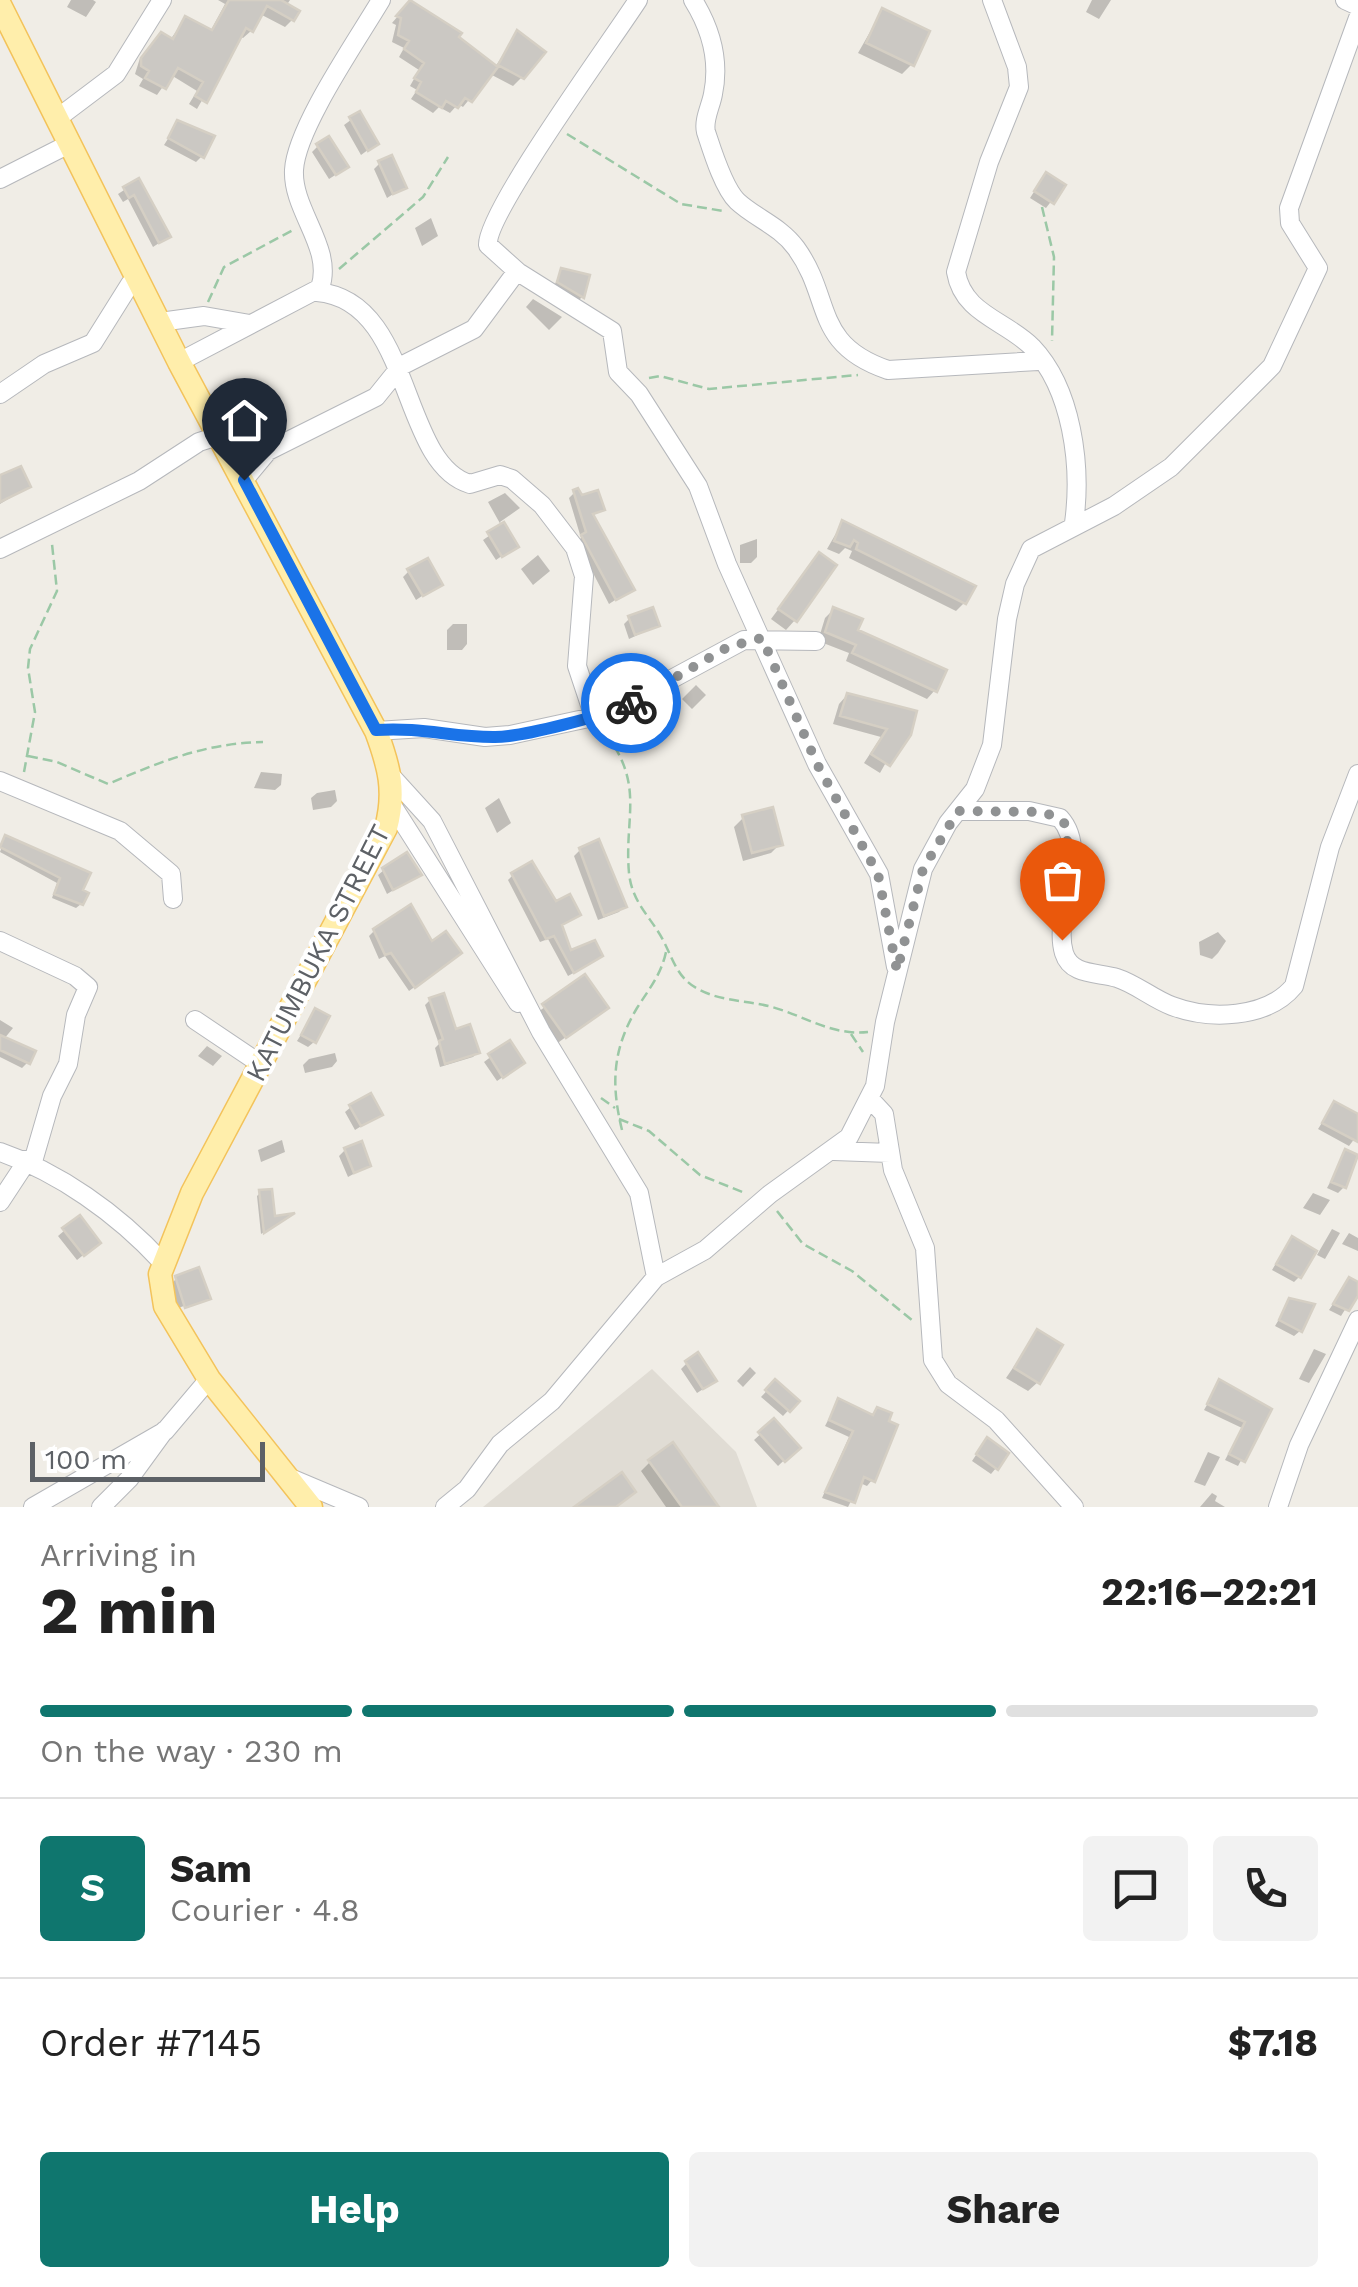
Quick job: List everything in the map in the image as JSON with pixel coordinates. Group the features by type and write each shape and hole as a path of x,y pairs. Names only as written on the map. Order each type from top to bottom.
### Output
{"main road":[{"name":"KATUMBUKA STREET","path":"0,6 179,362 376,730 392,778 392,805 365,872 192,1193 162,1262"},
{"path":"162,1262 166,1306 209,1379 311,1507"}],"street":[{"path":"59,117 116,74 162,0"},
{"path":"319,287 322,263 302,208 294,174 296,158 309,126 381,0"},
{"path":"638,0 554,125 487,236 490,251 517,272 610,328 614,361 698,486 817,764 878,874 897,971"},
{"path":"693,0 715,53 706,132 724,182 744,206 796,248 832,332 866,360 888,370 964,369 1038,362"},
{"path":"992,0 1017,67 1019,87 988,162 956,272 972,305 1023,340 1040,357 1038,362"},
{"path":"1345,0 1358,6"},
{"path":"445,1507 467,1489 500,1444 552,1402 656,1277 705,1250 762,1201 834,1151 859,1124 871,1100 885,1022 923,869 974,789 992,745 1007,619 1021,569 1033,546 1114,506 1172,467 1272,366 1318,268 1290,223 1289,208 1358,18"},
{"path":"0,179 71,143"},
{"path":"244,480 278,445 376,397 398,368 474,329 517,272"},
{"path":"0,394 44,364 93,344 124,293 139,279"},
{"path":"179,362 319,287"},
{"path":"319,287 357,308 398,368 424,436 456,478 470,484 500,475 512,478 542,505 575,548 584,576 577,666 594,717"},
{"path":"160,322 204,316 250,324"},
{"path":"1038,362 1057,388 1076,450 1074,523"},
{"path":"0,549 139,481 198,442 221,435"},
{"path":"376,730 424,728 498,738 620,708 728,647 762,638 816,641"},
{"path":"958,811 1029,811 1060,818 1070,844 1062,940 1066,959 1079,970 1118,978 1173,1006 1220,1015 1277,1001 1294,986 1330,846 1358,774"},
{"path":"392,778 432,821 541,1032 639,1192 656,1277"},
{"path":"0,781 131,837 166,867 174,881 173,899"},
{"path":"392,805 637,1192 656,1277"},
{"path":"0,941 75,976 88,987 76,1015 70,1056 50,1101 40,1148 34,1158 20,1161"},
{"path":"194,1020 262,1065"},
{"path":"871,1100 884,1114 890,1154 925,1248 932,1360 948,1384 996,1420 1074,1507"},
{"path":"834,1151 890,1154"},
{"path":"0,1152 51,1174 118,1219 162,1262"},
{"path":"0,1202 23,1167 20,1161"},
{"path":"1278,1507 1294,1458 1358,1320"},
{"path":"101,1507 130,1479 164,1430 209,1379"},
{"path":"33,1507 164,1430"},
{"path":"288,1477 359,1507"}],"path":[{"path":"554,125 681,204 712,211 744,206"},
{"path":"319,287 423,197 448,158"},
{"path":"204,316 221,270 290,234 302,208"},
{"path":"1042,208 1054,257 1052,346"},
{"path":"630,386 660,376 694,388 720,388 888,370"},
{"path":"21,788 35,712 28,668 30,650 57,591 52,538 44,528"},
{"path":"594,717 626,768 633,801 629,875 642,914 685,981 716,997 776,1008 803,1020 850,1032 870,1032 885,1022"},
{"path":"26,755 57,762 108,784 131,770 188,750 263,742"},
{"path":"624,1135 612,1090 614,1062 626,1028 656,981 667,950"},
{"path":"619,1118 649,1131 700,1175 762,1201 779,1213 803,1244 852,1272 901,1309 930,1344"}],"shaded area":[{"path":"652,1369 736,1452 757,1507 483,1507"}],"building":[{"path":"229,0 281,0 300,11 294,21 267,6 253,32 246,28 207,103 195,96 203,82 178,68 166,89 145,78 149,71 141,66 141,58 161,32 173,39 185,16 212,30"},
{"path":"410,0 462,33 459,37 498,67 472,102 465,98 458,108 446,101 442,108 416,92 421,82 414,78 424,63 404,49 409,41 398,35 401,18 396,16"},
{"path":"882,8 930,31 914,66 866,43"},
{"path":"517,30 546,52 524,79 498,65"},
{"path":"360,111 379,144 368,151 349,117"},
{"path":"177,120 215,136 204,158 168,138"},
{"path":"329,136 349,167 336,175 316,144"},
{"path":"392,155 407,188 393,194 378,161"},
{"path":"1046,172 1066,185 1054,204 1034,191"},
{"path":"139,178 171,237 159,243 134,195 129,198 123,187"},
{"path":"561,268 590,275 584,298 557,282"},
{"path":"21,466 31,487 0,502 0,475"},
{"path":"578,488 582,495 598,490 605,510 593,514 635,590 616,600 581,535 586,532 573,490"},
{"path":"842,520 976,586 966,604 856,549 858,543 854,540 850,547 834,541"},
{"path":"504,522 519,547 502,557 487,532"},
{"path":"819,552 837,565 797,622 778,609"},
{"path":"428,558 443,585 423,596 407,569"},
{"path":"653,607 660,626 635,635 628,616"},
{"path":"833,607 863,619 858,630 947,670 937,692 852,653 856,645 825,632"},
{"path":"847,693 917,711 911,735 890,766 871,754 887,729 840,716"},
{"path":"773,807 783,845 752,853 742,815"},
{"path":"5,835 91,873 83,890 89,893 83,905 54,894 60,878 0,847"},
{"path":"599,839 627,907 604,916 579,848"},
{"path":"407,852 422,875 393,890 382,868"},
{"path":"532,861 556,901 570,894 581,915 562,925 571,950 595,940 603,956 574,973 554,936 546,939 511,873"},
{"path":"411,904 432,941 446,931 462,953 415,988 391,953 385,955 373,929"},
{"path":"585,974 609,1008 566,1038 542,1004"},
{"path":"444,993 456,1029 470,1024 480,1053 445,1064 439,1041 443,1039 429,998"},
{"path":"315,1008 330,1016 316,1043 301,1035"},
{"path":"0,1035 36,1051 30,1064 0,1050"},
{"path":"510,1040 525,1063 503,1078 488,1054"},
{"path":"371,1093 383,1115 361,1126 349,1105"},
{"path":"1334,1101 1358,1114 1358,1142 1322,1123"},
{"path":"362,1141 371,1166 354,1173 344,1148"},
{"path":"1345,1149 1358,1155 1346,1188 1331,1182"},
{"path":"272,1189 275,1216 295,1213 264,1233 259,1190"},
{"path":"80,1215 101,1243 84,1256 62,1228"},
{"path":"1292,1236 1317,1251 1301,1278 1276,1264"},
{"path":"199,1267 211,1299 185,1308 175,1276"},
{"path":"1349,1277 1358,1282 1358,1296 1349,1311 1333,1304"},
{"path":"1289,1298 1315,1304 1302,1332 1279,1320"},
{"path":"1037,1329 1063,1345 1040,1384 1014,1368"},
{"path":"698,1352 717,1381 703,1389 685,1361"},
{"path":"775,1379 800,1401 790,1412 765,1390"},
{"path":"1219,1379 1272,1409 1245,1462 1229,1454 1245,1422 1207,1404"},
{"path":"838,1398 873,1415 877,1407 892,1413 889,1421 898,1425 875,1482 864,1477 855,1503 825,1492 853,1431 829,1420"},
{"path":"774,1418 801,1448 785,1462 758,1432"},
{"path":"987,1437 1009,1453 998,1470 976,1454"},
{"path":"673,1442 719,1507 682,1507 648,1460"},
{"path":"622,1472 636,1492 616,1507 574,1507"}],"way so far":[{"path":"631,703 728,647 762,638 817,764 860,835 878,874 897,971 923,869 958,811 1044,812 1064,822 1070,858 1062,940"}],"route":[{"path":"244,480 376,730 424,728 498,738 607,714 631,703"}]}
